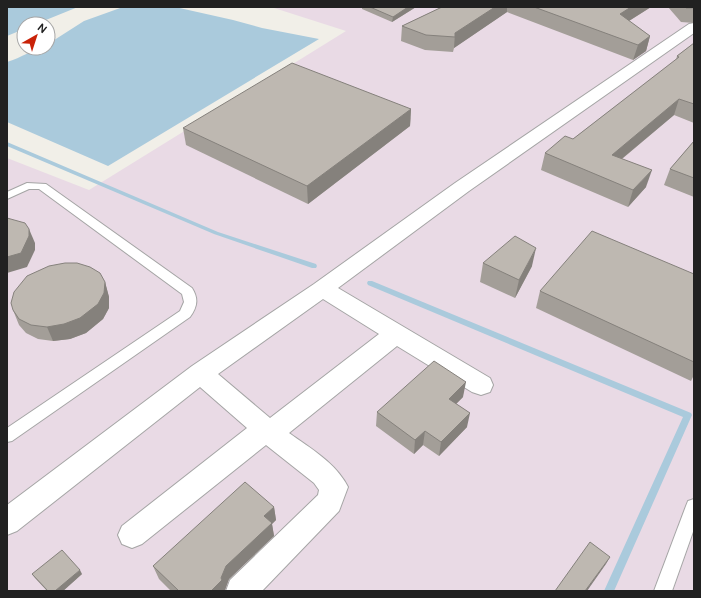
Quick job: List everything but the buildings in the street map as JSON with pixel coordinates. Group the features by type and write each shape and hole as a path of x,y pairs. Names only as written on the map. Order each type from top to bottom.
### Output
{"street":[{"path":"7,522 201,373 322,289 462,187 694,27"},
{"path":"322,289 482,385"},
{"path":"132,535 256,436 270,433 396,334"},
{"path":"201,373 270,433 324,476 334,487 328,502 241,591"}],"lane":[{"path":"7,196 27,186 42,186 187,291 191,301 188,311 185,314 7,436"},
{"path":"663,591 694,506"}],"shaded area":[{"path":"271,7 694,7 694,591 7,591 7,158 89,190 346,31"}],"water":[{"path":"7,7 78,7 56,16 16,16 16,32 7,36"},
{"path":"123,7 175,7 262,28 319,39 108,166 7,122 7,62 21,56 56,56 56,39 84,21"}],"waterway":[{"path":"7,144 216,233 314,266"},
{"path":"370,283 688,415 609,591"}]}
